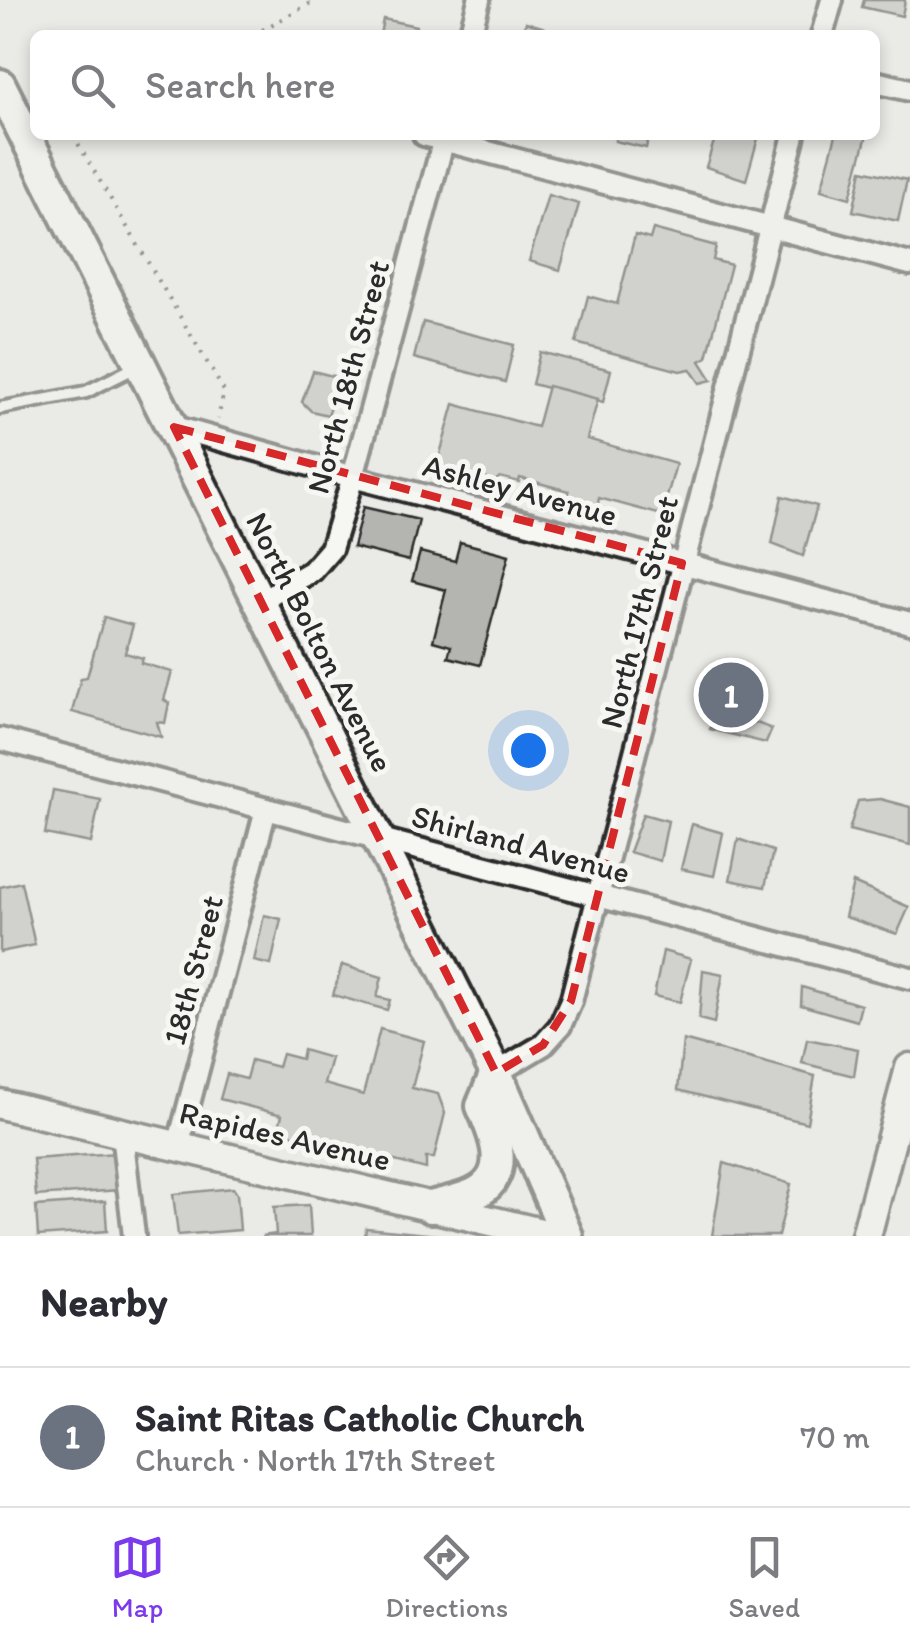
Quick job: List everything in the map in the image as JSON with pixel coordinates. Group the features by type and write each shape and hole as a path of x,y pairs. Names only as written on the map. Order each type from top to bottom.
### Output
{"main road":[{"name":"North Bolton Avenue","path":"4,94 496,1073 567,1236"},
{"path":"866,1236 910,1068"},
{"path":"431,1207 476,1194 490,1182 499,1163 497,1143 482,1106 496,1073"},
{"name":"Rapides Avenue","path":"0,1104 431,1207 485,1228 554,1236"}],"street":[{"path":"471,30 478,0"},
{"path":"823,30 832,0"},
{"path":"880,83 910,90"},
{"name":"North 18th Street","path":"260,600 312,571 331,549 436,140"},
{"path":"448,140 910,264"},
{"name":"North 17th Street","path":"496,1073 543,1045 560,1026 571,1001 793,140"},
{"name":"Ashley Avenue","path":"174,427 910,623"},
{"name":"Shirland Avenue","path":"0,739 910,978"},
{"name":"18th Street","path":"178,1146 266,809"},
{"path":"122,1133 134,1236"}],"lane":[{"path":"0,408 86,392 142,364"}],"path":[{"path":"263,30 316,0"},
{"path":"78,140 224,391 214,438"}],"highlighted area":[{"path":"174,427 682,563 571,1001 543,1045 496,1073"}],"building":[{"path":"864,0 905,0 902,16 862,7"},
{"path":"383,19 416,26 415,30 381,30"},
{"path":"526,22 545,28 544,30 524,30"},
{"path":"615,140 648,140 646,148"},
{"path":"714,140 758,140 746,180 706,167"},
{"path":"835,140 866,140 850,198 821,190"},
{"path":"862,170 907,180 898,221 853,211"},
{"path":"548,195 579,204 560,270 529,261"},
{"path":"653,229 716,246 713,260 731,265 707,357 700,361 712,380 700,383 690,369 680,371 576,343 588,296 617,304 635,235 650,239"},
{"path":"423,322 514,345 505,382 414,358"},
{"path":"540,352 611,370 603,402 532,384"},
{"path":"313,371 340,378 328,415 311,411 302,402"},
{"path":"548,386 598,399 587,439 676,464 662,515 599,498 597,509 569,501 569,491 520,478 519,482 500,477 495,481 437,465 454,404 537,427"},
{"path":"782,496 817,506 803,556 772,544"},
{"path":"363,507 419,520 409,561 353,547"},
{"path":"460,542 509,555 480,665 448,657 451,646 433,641 446,590 412,581 420,552 455,561"},
{"path":"104,617 133,625 125,653 143,658 141,663 172,672 164,700 169,703 165,723 157,722 161,737 72,712 81,678 87,677"},
{"path":"722,685 752,690 749,720 772,729 766,743 710,729"},
{"path":"53,790 100,799 91,843 45,834"},
{"path":"880,799 910,807 910,845 849,830 858,801"},
{"path":"643,814 668,821 660,861 629,852"},
{"path":"692,824 723,833 714,876 681,869"},
{"path":"738,839 773,851 765,887 730,880"},
{"path":"21,882 35,945 0,952 0,887"},
{"path":"853,883 909,907 897,934 845,917"},
{"path":"264,915 281,919 271,965 254,961"},
{"path":"663,951 691,959 680,1002 654,996"},
{"path":"342,965 382,977 377,997 390,1000 387,1010 333,995"},
{"path":"703,970 723,974 714,1023 699,1019"},
{"path":"802,987 861,1005 857,1021 801,1005"},
{"path":"380,1029 424,1041 412,1088 438,1094 445,1113 434,1158 426,1158 426,1169 278,1131 282,1115 220,1099 227,1074 246,1079 251,1060 278,1067 282,1054 301,1059 303,1050 331,1058 324,1084 363,1095"},
{"path":"807,1039 858,1049 854,1076 802,1063"},
{"path":"683,1040 815,1076 807,1123 678,1090"},
{"path":"116,1153 119,1190 36,1196 33,1159"},
{"path":"724,1163 791,1184 778,1236 712,1236"},
{"path":"233,1188 240,1230 178,1235 173,1194"},
{"path":"105,1201 107,1231 38,1236 36,1206"},
{"path":"309,1205 311,1236 262,1236 276,1234 274,1207"},
{"path":"366,1228 447,1236 365,1236"}],"place":[{"name":"Saint Ritas Catholic Church","path":"731,695"}]}
